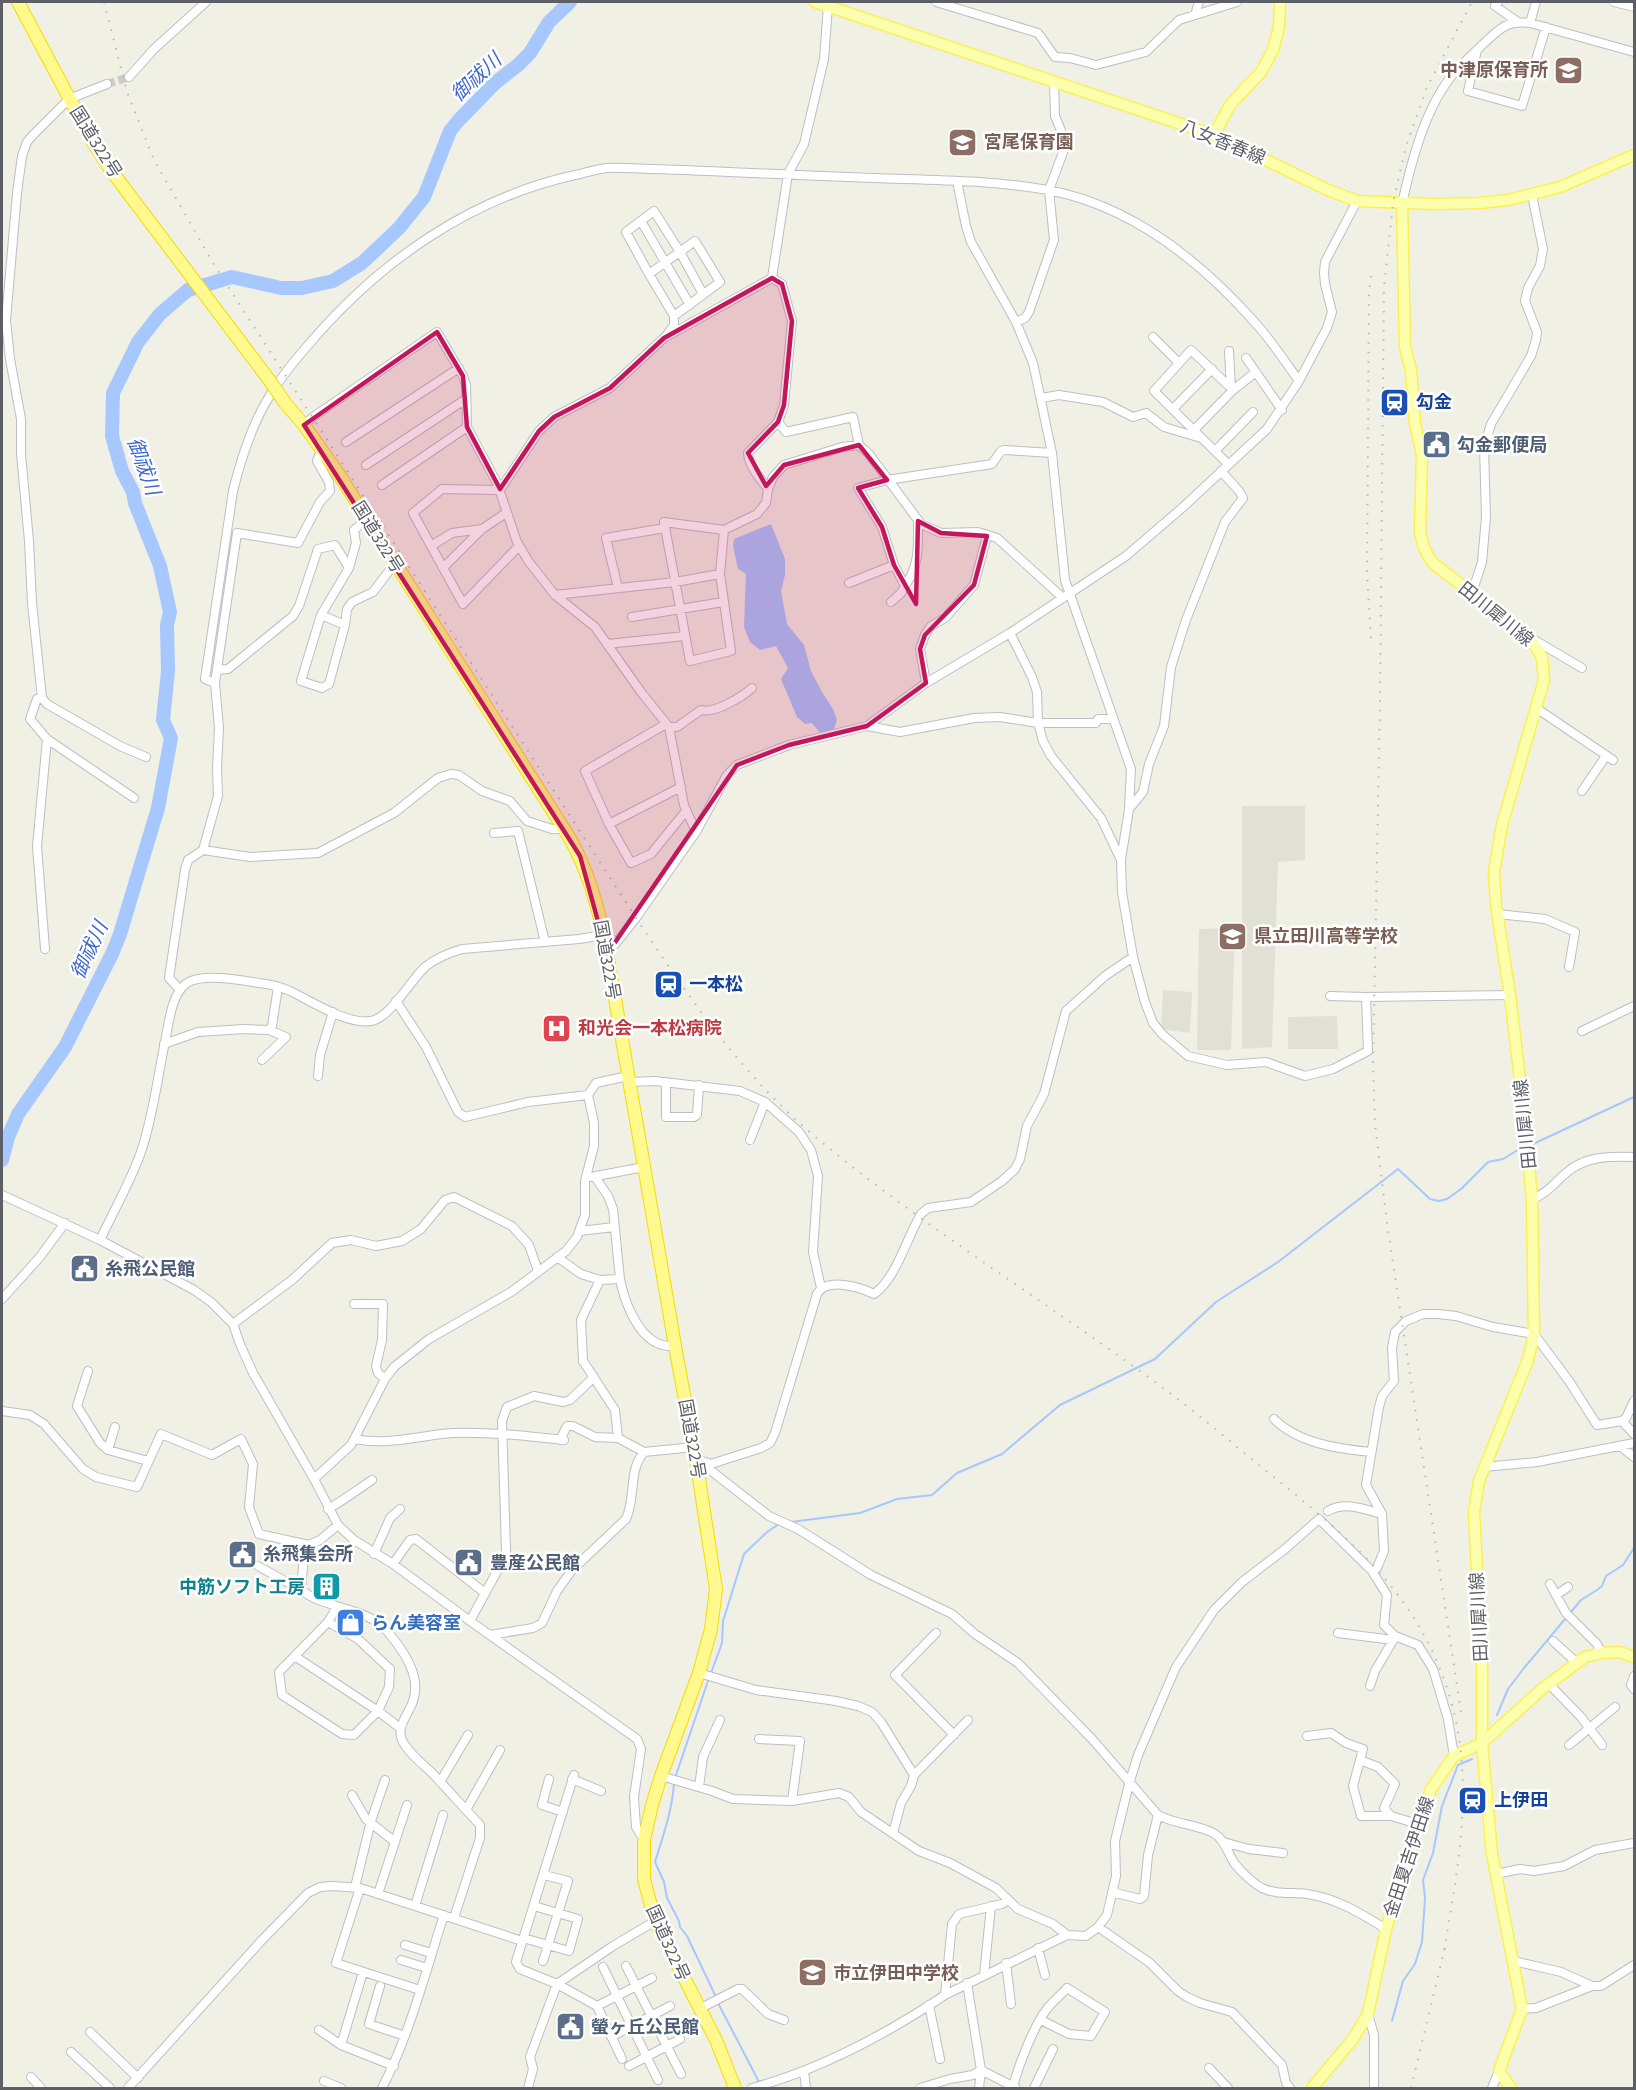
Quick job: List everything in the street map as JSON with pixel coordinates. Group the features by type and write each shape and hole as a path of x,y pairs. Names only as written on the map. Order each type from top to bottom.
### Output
{"highway":[{"name":"国道322号","path":"18,2 69,99 110,169 321,450 564,829 580,856 590,882 604,935 695,1453 716,1589 704,1675 670,1779 644,1840 644,1879 656,1921 716,2040 735,2088"}],"main road":[{"name":"八女香春線","path":"815,2 1214,135 1328,190 1357,201 1402,204 1480,203 1532,195 1560,187 1635,155"},
{"path":"1214,135 1230,105 1261,72 1273,50 1279,27 1280,2"},
{"name":"田川犀川線","path":"1402,204 1405,347 1411,370 1415,424 1422,455 1420,532 1426,552 1434,564 1527,635 1538,650 1544,668 1544,680 1498,845 1494,872 1497,914 1510,995 1532,1199 1534,1334 1528,1360 1479,1481 1474,1512 1482,1669 1482,1743 1492,1854 1522,2009 1499,2071"},
{"name":"金田夏吉伊田線","path":"1312,2088 1353,2039 1368,2014 1386,1929 1418,1824 1431,1788 1454,1756 1482,1743 1549,1684 1586,1657 1619,1652 1635,1658"},
{"path":"1499,2071 1510,2088"}],"street":[{"path":"129,77 154,49 206,2"},
{"path":"936,2 1038,33 1055,57 1070,58 1096,65 1146,51 1179,20 1237,2"},
{"path":"1195,15 1199,2"},
{"path":"1498,2 1496,6 1518,22"},
{"path":"1530,23 1536,2"},
{"path":"1614,2 1635,7"},
{"path":"772,278 788,174 804,144 824,58 828,6"},
{"path":"1402,204 1413,156 1438,98 1460,66 1502,27 1518,22 1530,23 1635,52"},
{"path":"1477,50 1468,91 1500,102 1522,106 1546,27"},
{"path":"1016,322 1025,318 1029,312 1053,240 1049,190 1065,147 1064,138 1055,116 1054,82"},
{"path":"107,84 69,99 27,142 22,156 6,320 10,359 21,419 21,454 32,603 42,698 47,704 120,746 146,757"},
{"path":"215,682 206,679 233,491 240,461 268,397 295,360 330,319 376,277 425,239 466,214 507,195 555,179 606,168 737,171 957,181 1049,190 1098,205 1126,218 1192,259 1260,328 1299,381"},
{"path":"957,181 971,242 1016,322 1034,363 1052,453 1066,596 1131,769 1129,809 1121,860 1122,892 1132,957 1153,1023 1173,1045 1188,1056 1227,1065 1266,1062 1305,1076 1333,1069 1368,1051 1366,997"},
{"path":"1472,593 1482,562 1486,517 1484,447 1491,424 1531,356 1536,340 1537,332 1525,301 1528,288 1540,266 1543,249 1532,195"},
{"path":"607,954 636,918 696,832 727,775 737,765 789,745 867,726 926,683 1010,633 1126,556 1267,429 1299,381 1327,328 1332,312 1325,284 1325,262 1357,201"},
{"path":"499,490 529,445 554,417 610,388 664,338 674,325 674,316 626,232 654,211 704,294"},
{"path":"641,221 690,305"},
{"path":"649,274 695,241 720,282 674,316"},
{"path":"664,338 772,278"},
{"path":"768,489 753,468 748,453 778,422 784,405 792,321 782,284 772,278"},
{"path":"304,425 437,332 464,376 467,427 497,483 519,546 555,595 596,627 668,725 684,805 696,832"},
{"path":"1153,337 1179,363"},
{"path":"1228,464 1154,391 1191,350 1232,389"},
{"path":"1229,351 1232,389"},
{"path":"1246,358 1281,410"},
{"path":"346,442 459,368"},
{"path":"1173,409 1212,369"},
{"path":"1194,430 1232,389 1256,372"},
{"path":"1041,398 1059,395 1103,402 1133,417 1146,413 1164,427 1204,440"},
{"path":"366,465 466,399"},
{"path":"1215,451 1253,412"},
{"path":"778,422 786,432 853,417 859,446 869,454 918,521 932,531 941,533 978,532 997,538 1066,596"},
{"path":"382,485 467,427"},
{"path":"724,530 720,574 731,651 690,661 664,522 724,530 757,514 766,503 773,477 784,465 842,447 859,446"},
{"path":"180,990 169,978 185,870 188,860 203,850 218,796 219,728 215,682 237,533 298,543 320,502 330,491 329,482 317,461 321,450"},
{"path":"906,586 894,565 882,527 858,488 887,480 992,464 1001,451 1005,450 1052,453"},
{"path":"1129,809 1143,792 1149,764 1164,726 1171,668 1186,620 1225,522 1243,498 1221,471"},
{"path":"499,490 442,489 413,513 463,604 519,546"},
{"path":"443,568 482,529 506,513"},
{"path":"367,519 354,530 354,552 349,568 321,615 301,681 322,688 329,684 347,609 352,602 373,591 395,564"},
{"path":"891,602 901,593 914,573 917,563 918,521"},
{"path":"618,588 606,538 665,528"},
{"path":"431,546 452,533 482,529"},
{"path":"926,683 920,649 925,635 931,626 945,618 974,585 987,536"},
{"path":"217,670 228,669 293,616 299,606 318,549 335,545 349,568"},
{"path":"849,583 894,565"},
{"path":"555,595 675,582 720,574"},
{"path":"632,617 723,602"},
{"path":"321,615 345,625"},
{"path":"1010,633 1037,692 1038,723 1042,741 1051,756 1101,818 1121,860"},
{"path":"1527,635 1582,668"},
{"path":"607,644 685,636"},
{"path":"687,811 651,854 631,863 609,824 585,771 668,725 677,727 700,710 709,711 745,695 752,688"},
{"path":"42,698 37,699 30,719 47,739 134,798"},
{"path":"1536,708 1610,758 1582,791"},
{"path":"867,726 900,732 974,718 1000,717 1038,723 1096,723 1098,719 1112,718"},
{"path":"45,949 37,846 47,739"},
{"path":"203,850 250,857 318,853 394,813 438,778 451,774 459,775 482,791 510,801 527,821 552,829 564,829"},
{"path":"609,824 681,787"},
{"path":"494,833 518,831 545,942"},
{"path":"1497,914 1545,920 1575,932 1569,967"},
{"path":"100,1240 141,1151 151,1118 173,1005 180,990 188,982 205,978 261,983 278,987 355,1020 369,1022 381,1017 425,967 444,955 462,949 604,935"},
{"path":"821,1287 858,1287 874,1294 890,1274 921,1214 928,1208 971,1202 1002,1181 1015,1169 1020,1159 1027,1126 1044,1094 1062,1018 1066,1011 1105,976 1132,957"},
{"path":"269,1030 272,1026 278,987"},
{"path":"1330,996 1510,995"},
{"path":"396,1001 426,1047 461,1115 469,1117 528,1102 588,1095"},
{"path":"1582,1031 1635,1006"},
{"path":"318,1076 320,1055 333,1012"},
{"path":"164,1044 198,1032 244,1029 269,1030 286,1037 262,1060"},
{"path":"314,1479 345,1453 356,1439 385,1379 394,1367 429,1339 512,1292 571,1245 580,1231 585,1215 585,1179 594,1146 593,1115 588,1095 596,1083 629,1079 740,1091 765,1102 805,1139 815,1161 818,1176 813,1252 821,1287 770,1443 711,1464 695,1453 644,1452 618,1438 595,1437 573,1426 567,1426 562,1440 502,1432 451,1433 370,1442 356,1439"},
{"path":"666,1082 666,1117 694,1117 697,1115 699,1085"},
{"path":"750,1140 765,1102"},
{"path":"1532,1199 1543,1196 1567,1172 1585,1162 1612,1156 1635,1157"},
{"path":"585,1179 644,1167"},
{"path":"595,1177 608,1196 613,1209 620,1280 625,1302 651,1340 659,1345 675,1347"},
{"path":"2,1196 100,1240 194,1290 211,1302 233,1324 253,1373 314,1479 338,1526 354,1540 393,1564 637,1739 641,1749 634,1797 636,1827 644,1840"},
{"path":"233,1324 292,1280 332,1243 351,1240 376,1246 402,1241 421,1229 439,1205 454,1197 512,1226 529,1245 538,1271"},
{"path":"2,1299 39,1258 65,1223"},
{"path":"580,1231 614,1227"},
{"path":"557,1257 580,1274 600,1280 620,1280"},
{"path":"600,1280 581,1320 583,1361 615,1410 618,1438"},
{"path":"354,1304 383,1304 382,1340 376,1366 378,1373 385,1379"},
{"path":"1372,1571 1377,1568 1384,1551 1382,1514 1366,1485 1382,1396 1394,1381 1392,1348 1395,1332 1406,1321 1423,1314 1438,1314 1534,1334 1569,1381 1597,1425 1626,1418 1635,1401"},
{"path":"88,1371 78,1406 100,1443 108,1450 148,1461"},
{"path":"470,1621 506,1551 502,1421 507,1407 534,1396 562,1402 570,1400 594,1377"},
{"path":"2,1411 30,1415 45,1424 83,1469 96,1477 137,1487 161,1434 212,1455 241,1439 253,1464 249,1507 259,1534 309,1545 320,1540 338,1526"},
{"path":"1274,1419 1283,1428 1309,1439 1348,1450 1371,1452"},
{"path":"1622,1420 1635,1434"},
{"path":"108,1450 115,1427"},
{"path":"1484,1467 1537,1462 1635,1443"},
{"path":"1620,1446 1635,1457"},
{"path":"490,1635 533,1629 542,1623 557,1591 572,1570 626,1519 630,1510 636,1461 644,1452"},
{"path":"695,1453 769,1516 791,1526 871,1575 952,1614 975,1634 1018,1663 1092,1739 1158,1815 1167,1820 1216,1834 1235,1864 1264,1889 1323,1898 1360,1913 1386,1929"},
{"path":"328,1509 347,1499 372,1480"},
{"path":"1328,1511 1336,1506 1349,1506 1382,1514"},
{"path":"374,1554 390,1518 400,1509"},
{"path":"752,2088 786,2079 869,2042 967,1983 1067,1935 1086,1936 1098,1927 1107,1915 1116,1876 1115,1841 1129,1784 1138,1755 1176,1667 1214,1610 1242,1582 1319,1519 1372,1571 1387,1595 1384,1625 1394,1638"},
{"path":"393,1564 410,1540 416,1539 486,1593"},
{"path":"301,1590 304,1556 309,1545"},
{"path":"258,1566 301,1590 309,1597 368,1615 386,1630 410,1662 416,1689 414,1700 400,1728 402,1740 480,1826 480,1838 454,1918"},
{"path":"1550,1584 1569,1616 1598,1644 1601,1653"},
{"path":"1556,1595 1568,1587"},
{"path":"328,1623 358,1639 390,1669 389,1687 378,1711 354,1735 342,1734 282,1695 279,1672 328,1623 337,1607"},
{"path":"936,1633 895,1675 954,1735"},
{"path":"1338,1633 1394,1638 1418,1645 1433,1669 1448,1719 1454,1756"},
{"path":"1370,1686 1375,1671 1394,1638"},
{"path":"1553,1641 1577,1663"},
{"path":"296,1657 400,1728"},
{"path":"704,1675 756,1690 836,1701 872,1712 881,1722 914,1775"},
{"path":"1635,1676 1631,1685 1635,1689"},
{"path":"1549,1684 1602,1745"},
{"path":"1569,1745 1615,1707"},
{"path":"699,1787 704,1757 720,1720"},
{"path":"893,1833 901,1803 911,1786 914,1775 968,1720"},
{"path":"1307,1736 1331,1733 1346,1743 1363,1749 1353,1782 1361,1816 1391,1816 1418,1824"},
{"path":"440,1782 468,1735"},
{"path":"759,1739 800,1741 792,1801"},
{"path":"466,1810 500,1750"},
{"path":"1360,1760 1378,1767 1395,1784 1384,1808 1391,1816"},
{"path":"601,1791 573,1777 516,1962 520,1969 556,1984 597,2006 625,2062 647,2056 680,2039"},
{"path":"549,1779 542,1805 563,1812"},
{"path":"670,1779 733,1800 792,1801 838,1793 849,1797 861,1812 919,1851 951,1863 996,1888 1018,1909 1053,1924 1067,1935"},
{"path":"385,1780 371,1821 357,1887 336,1963 420,1990"},
{"path":"352,1795 366,1819 395,1842"},
{"path":"378,1894 407,1805"},
{"path":"415,1906 443,1815"},
{"path":"1112,1892 1140,1899 1144,1896 1148,1856 1158,1815"},
{"path":"1223,1842 1249,1849 1282,1853"},
{"path":"1496,1874 1520,1869 1534,1871 1564,1866 1595,1850 1635,1843"},
{"path":"543,1961 568,1881 544,1875"},
{"path":"128,2088 254,1948 308,1893 320,1887 357,1887 522,1940 569,1951 578,1919 534,1906"},
{"path":"945,1995 952,1924 958,1914 1008,1900"},
{"path":"984,1975 991,1906"},
{"path":"382,2088 394,2066 405,2036 444,1915"},
{"path":"529,2088 532,2069 530,2057 556,1984 656,1921"},
{"path":"1098,1927 1150,1963 1187,1997 1232,2012 1282,2065 1286,2083 1290,2088"},
{"path":"405,1945 431,1953"},
{"path":"1038,1948 1045,1975"},
{"path":"401,1960 427,1968"},
{"path":"1514,1961 1561,1972 1592,1986"},
{"path":"1006,1964 1011,2004"},
{"path":"1522,2009 1536,2008 1592,1986 1601,1986 1635,1965"},
{"path":"626,1966 681,2074"},
{"path":"603,1967 658,2080"},
{"path":"340,2044 363,1972"},
{"path":"597,2006 652,1978"},
{"path":"967,1983 981,2070 979,2088"},
{"path":"380,1986 369,2024 405,2036"},
{"path":"981,2070 1014,2088 1018,2066 1041,2020 1046,2010 1067,1988 1105,2012 1091,2036 1069,2034 1041,2020"},
{"path":"699,2009 742,1989 768,2014 784,2020"},
{"path":"929,2005 940,2059"},
{"path":"611,2037 670,2006"},
{"path":"1368,2014 1374,2035 1374,2088"},
{"path":"319,2030 340,2044 394,2066"},
{"path":"90,2032 138,2078"},
{"path":"1034,2088 1053,2049"},
{"path":"71,2052 110,2088"},
{"path":"1209,2068 1228,2088"},
{"path":"920,2088 940,2085 973,2075 981,2070"},
{"path":"804,2071 806,2088"},
{"path":"1492,2088 1499,2071"},
{"path":"31,2077 41,2088"},
{"path":"324,2081 341,2088"}],"highlighted area":[{"path":"772,278 782,284 792,321 784,405 778,422 748,453 766,486 784,465 859,445 887,480 858,488 882,527 894,565 916,604 918,521 941,533 987,536 974,585 925,635 920,649 926,683 867,726 789,745 737,765 607,954 580,856 304,425 437,332 463,376 467,427 500,489 539,431 554,417 610,388 664,338"}],"shaded area":[{"path":"1242,806 1305,806 1305,860 1278,862 1272,1047 1242,1049"},
{"path":"1235,928 1231,1050 1197,1050 1199,929"},
{"path":"1163,990 1192,992 1190,1033 1161,1029"},
{"path":"1337,1016 1338,1049 1288,1049 1288,1017"}],"water":[{"path":"771,524 785,559 785,575 781,591 787,624 804,645 811,671 837,720 834,729 820,733 812,723 805,724 797,717 781,679 788,668 776,646 760,650 750,642 744,627 746,574 738,569 733,546 734,539"}],"waterway":[{"name":"御祓川","path":"2,1160 8,1137 18,1114 65,1047 112,954 158,808 171,738 163,720 168,671 167,625 170,612 160,566 135,503 133,492 122,471 112,436 113,393 138,342 160,314 188,290 232,277 281,288 302,288 333,281 362,263 399,228 424,197 450,131 495,83 530,53 549,22 570,2"},
{"path":"1533,1144 1634,1097"},
{"path":"791,1522 860,1513 897,1499 932,1495 957,1473 1002,1454 1060,1405 1155,1359 1216,1302 1278,1262 1398,1169 1430,1199 1439,1201 1447,1199 1461,1189 1488,1162 1503,1159 1521,1148"},
{"path":"711,1673 722,1643 723,1621 744,1554 779,1524"},
{"path":"1497,1715 1508,1689 1524,1668 1581,1600 1602,1586 1606,1576 1623,1565 1634,1548"},
{"path":"675,1778 709,1678"},
{"path":"1392,2021 1403,1981 1415,1964 1422,1942 1425,1898 1423,1880 1433,1853 1442,1806 1458,1765 1472,1759"},
{"path":"674,1784 669,1814 655,1862 680,1927 687,1936 716,1997"},
{"path":"718,2003 759,2082"}],"tunnel":[{"path":"107,84 129,77"}],"railway":[{"path":"104,2 127,92 154,160 216,268 636,918 717,1033 762,1086 813,1135 903,1205 1091,1336 1193,1411 1341,1534 1366,1558 1409,1610 1442,1674 1453,1709 1460,1744 1463,1812 1456,1881 1444,1951"},
{"path":"1461,1712 1387,1223 1375,1124 1373,1066 1380,699 1384,287 1393,203 1406,146 1427,87 1472,2"},
{"path":"1371,276 1367,574 1371,639"},
{"path":"1411,2088 1446,1943"}],"place":[{"name":"中津原保育所","path":"1569,70"},
{"name":"宮尾保育園","path":"963,142"},
{"name":"勾金","path":"1395,402"},
{"name":"勾金郵便局","path":"1436,445"},
{"name":"県立田川高等学校","path":"1233,936"},
{"name":"一本松","path":"668,984"},
{"name":"和光会一本松病院","path":"557,1028"},
{"name":"糸飛公民館","path":"84,1269"},
{"name":"糸飛集会所","path":"242,1554"},
{"name":"豊産公民館","path":"469,1563"},
{"name":"中筋ソフト工房","path":"326,1587"},
{"name":"らん美容室","path":"350,1623"},
{"name":"上伊田","path":"1473,1800"},
{"name":"市立伊田中学校","path":"812,1973"},
{"name":"螢ヶ丘公民館","path":"570,2027"}]}
